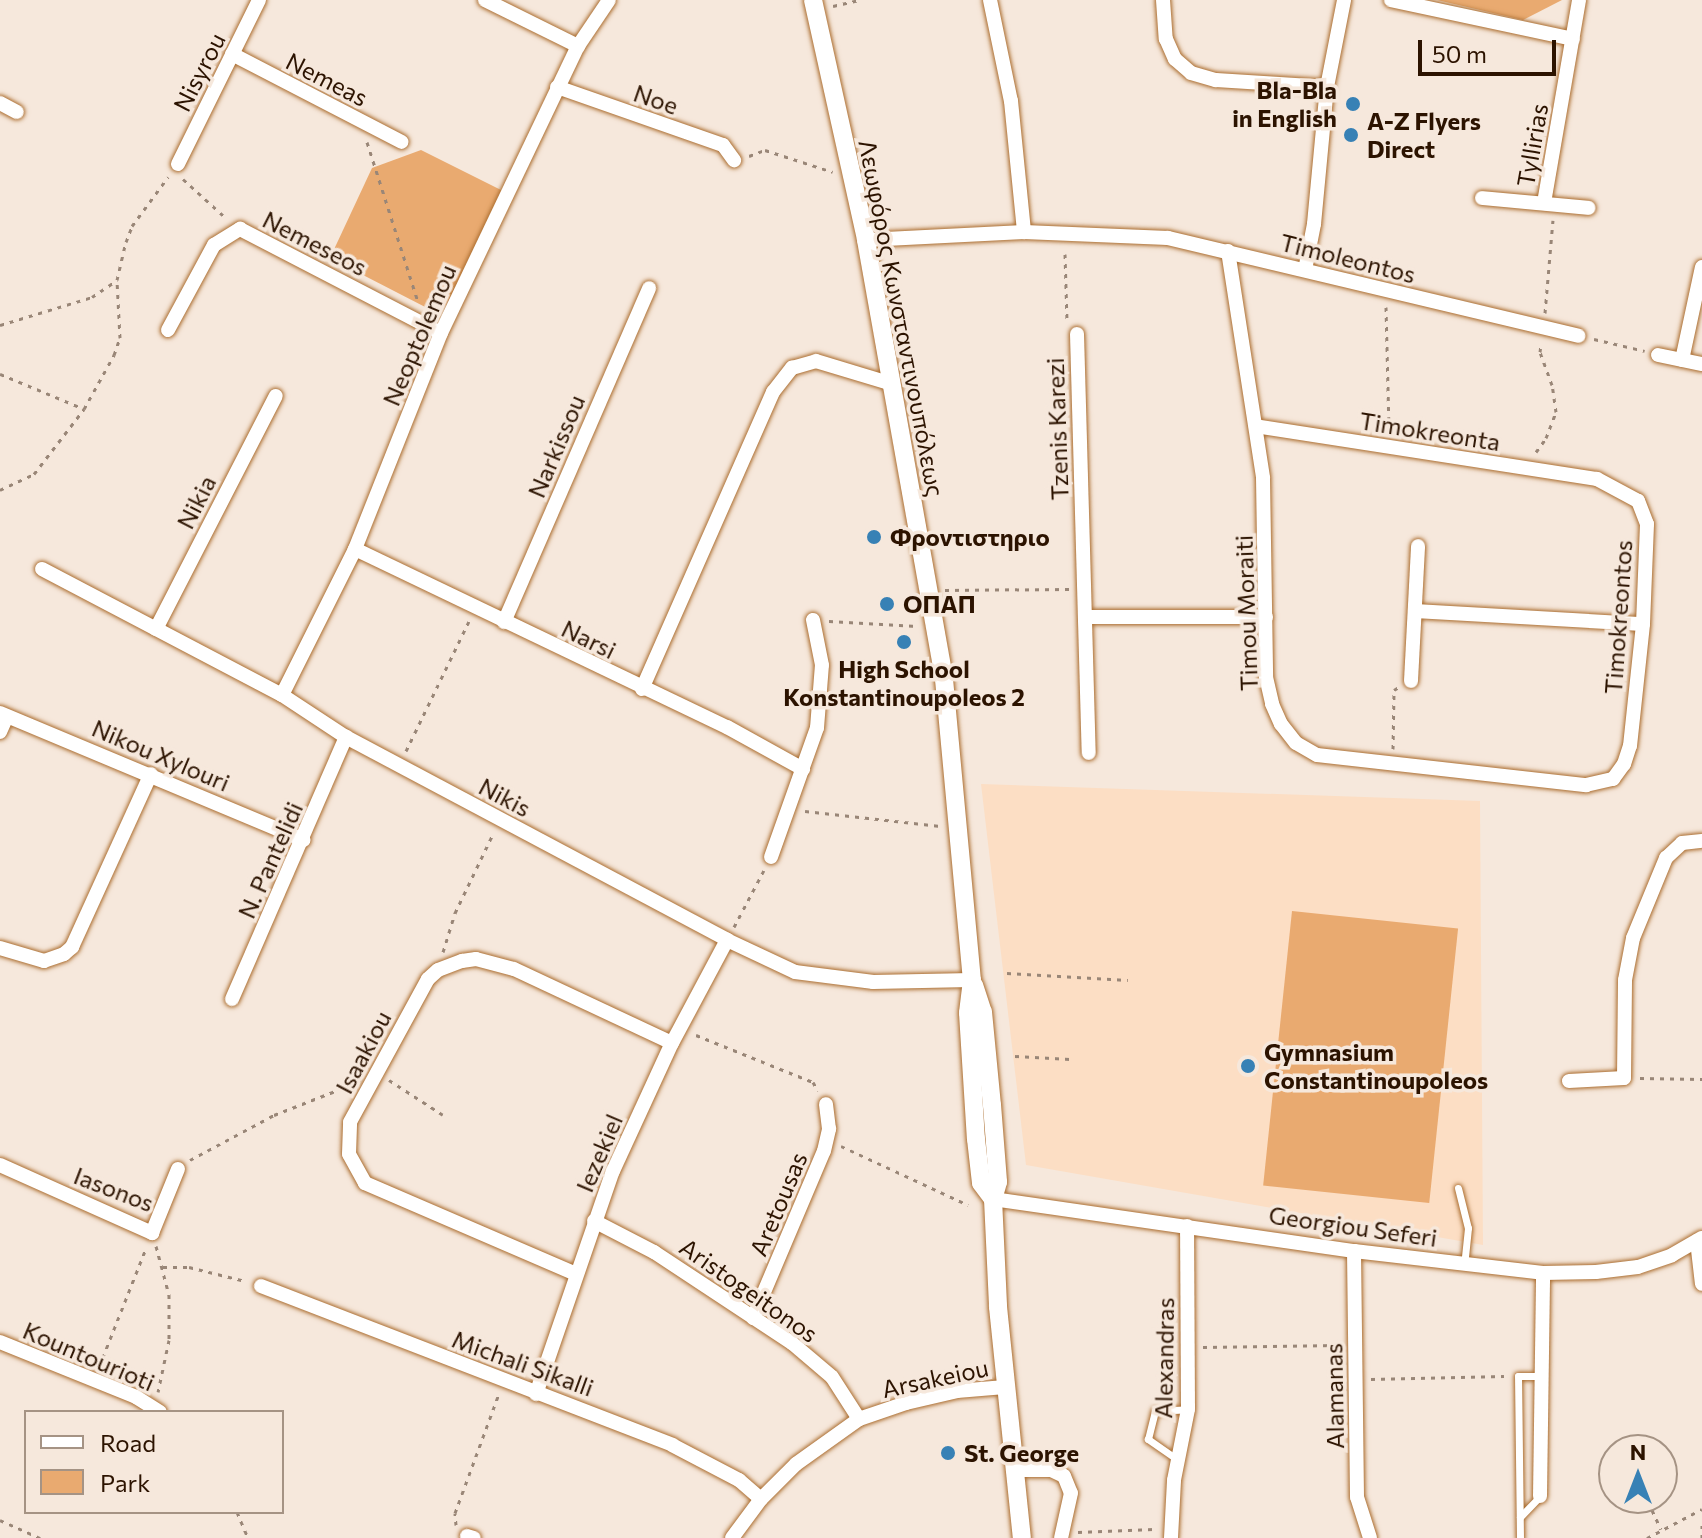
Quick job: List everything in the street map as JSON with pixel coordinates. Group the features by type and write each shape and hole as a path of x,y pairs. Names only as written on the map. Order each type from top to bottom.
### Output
{"street":[{"name":"Nisyrou","path":"178,164 259,0"},
{"path":"485,0 578,46"},
{"name":"Neoptolemou","path":"282,695 355,549 441,333 557,87 578,46 609,0"},
{"path":"990,0 1011,101 1024,232"},
{"path":"1163,0 1166,39 1175,59 1191,73 1216,80 1327,87"},
{"path":"1305,270 1314,224 1327,87 1344,0"},
{"path":"1391,0 1573,39"},
{"name":"Tyllirias","path":"1549,204 1579,0"},
{"name":"Λεωφόρος Κωνσταντινουπόλεως","path":"814,4 866,240 944,679 972,980 968,1013 976,1139 981,1183 993,1199 1005,1387 1022,1538"},
{"name":"Nemeas","path":"232,54 402,142"},
{"name":"Noe","path":"557,87 723,145 734,160"},
{"path":"0,103 17,112"},
{"name":"Tyllirias","path":"1482,198 1589,208"},
{"name":"Nemeseos","path":"168,330 214,245 240,229 441,333"},
{"name":"Timoleontos","path":"866,240 1024,232 1168,238 1578,336"},
{"name":"Timou Moraiti","path":"1228,251 1263,478 1266,677 1272,704 1281,724 1296,743 1317,755 1586,785 1613,779"},
{"path":"1682,360 1702,267"},
{"name":"Narkissou","path":"504,622 649,288"},
{"name":"Tzenis Karezi","path":"1077,334 1089,753"},
{"path":"1658,355 1702,364"},
{"path":"642,689 773,392 792,368 816,361 892,384"},
{"name":"Nikia","path":"156,629 276,396"},
{"name":"Timokreonta","path":"1256,426 1597,479"},
{"name":"Timokreontos","path":"1597,479 1638,501 1647,524 1643,624 1630,746 1624,764 1613,779"},
{"path":"1411,681 1418,546"},
{"name":"Narsi","path":"355,549 642,689 727,727 803,769"},
{"name":"Nikis","path":"42,569 282,695 346,737 399,766 727,940 795,972 830,979 915,983 972,980"},
{"path":"1415,611 1643,624"},
{"path":"1085,617 1266,617"},
{"path":"771,857 817,728 822,665 813,620"},
{"path":"0,732 4,714"},
{"name":"Nikou Xylouri","path":"4,714 304,840"},
{"name":"N. Pantelidi","path":"232,999 304,840 346,737"},
{"path":"0,948 44,961 64,954 72,947 151,774"},
{"path":"1569,1081 1624,1078 1625,980 1633,938 1666,858 1682,843 1702,841"},
{"name":"Iezekiel","path":"536,1394 613,1171 672,1043 727,940"},
{"path":"438,970 462,961 492,962 672,1043"},
{"name":"Isaakiou","path":"438,970 428,979 350,1122 347,1137 355,1170 365,1183 576,1274"},
{"name":"Aretousas","path":"753,1318 828,1140 826,1104"},
{"name":"Iasonos","path":"0,1165 152,1233 178,1169"},
{"name":"Georgiou Seferi","path":"993,1199 1354,1251 1543,1273 1638,1267 1672,1255 1700,1240"},
{"name":"Aristogeitonos","path":"594,1221 654,1252 753,1318 832,1377 859,1419"},
{"name":"Alexandras","path":"1172,1533 1178,1460 1188,1409 1187,1226"},
{"path":"1700,1240 1702,1284"},
{"name":"Alamanas","path":"1354,1251 1357,1497 1370,1538"},
{"path":"1540,1496 1543,1273"},
{"name":"Michali Sikalli","path":"261,1286 536,1394 609,1418 672,1445 739,1480 761,1499"},
{"name":"Kountourioti","path":"0,1342 94,1380 157,1410"},
{"name":"Arsakeiou","path":"732,1538 761,1499 821,1443 859,1419 906,1403 957,1391 1005,1387"},
{"path":"1015,1470 1051,1470 1064,1476 1071,1493 1062,1535"}],"lane":[{"path":"1458,1188 1468,1228 1464,1264"},
{"path":"1520,1538 1518,1376 1543,1376"},
{"path":"1178,1460 1148,1439 1155,1411 1188,1409"},
{"path":"1520,1517 1540,1496"}],"path":[{"path":"814,4 860,0"},
{"path":"360,120 425,325"},
{"path":"734,160 765,150 852,178"},
{"path":"178,164 184,182 240,229"},
{"path":"0,490 34,474 84,409 120,338 117,280 132,226 178,164"},
{"path":"1528,468 1546,438 1556,412 1552,385 1540,352 1544,328 1549,204"},
{"path":"1065,254 1067,323 1077,334"},
{"path":"0,325 92,297 117,280"},
{"path":"1385,290 1389,447"},
{"path":"1578,336 1658,355"},
{"path":"0,374 84,409"},
{"path":"929,591 1084,589"},
{"path":"399,766 475,608"},
{"path":"813,620 935,627"},
{"path":"1393,764 1394,690 1411,681"},
{"path":"789,809 959,828"},
{"path":"438,970 455,913 499,819"},
{"path":"727,940 771,857"},
{"path":"1007,973 1128,980"},
{"path":"680,1029 813,1082 826,1104"},
{"path":"1015,1056 1070,1059"},
{"path":"178,1169 274,1115 376,1074 443,1115"},
{"path":"1624,1078 1702,1079"},
{"path":"828,1140 968,1205"},
{"path":"152,1233 169,1295 169,1340 157,1410"},
{"path":"94,1380 152,1233"},
{"path":"161,1267 189,1267 261,1286"},
{"path":"1188,1347 1355,1345"},
{"path":"1356,1379 1518,1376"},
{"path":"470,1537 455,1524 455,1513 503,1381"},
{"path":"1647,1538 1702,1509"},
{"path":"238,1514 248,1538"},
{"path":"1654,1514 1661,1529"},
{"path":"0,1520 40,1538"},
{"path":"1702,1525 1702,1538"},
{"path":"1062,1535 1172,1533"}],"shaded area":[{"name":"Gymnasium Constantinoupoleos","path":"981,784 1480,801 1483,1245 1026,1165"}],"green space":[{"path":"1437,0 1562,0 1523,20"},
{"path":"421,150 503,191 452,304 429,309 330,258 372,168"},
{"path":"1292,911 1458,928 1429,1203 1263,1185"}],"place":[{"name":"Bla-Bla in English","path":"1353,104"},
{"name":"A-Z Flyers Direct","path":"1351,135"},
{"name":"Φροντιστηριο","path":"874,537"},
{"name":"ΟΠΑΠ","path":"887,604"},
{"name":"High School Konstantinoupoleos 2","path":"904,642"},
{"name":"Gymnasium Constantinoupoleos","path":"1248,1066"},
{"name":"St. George","path":"948,1453"}]}
